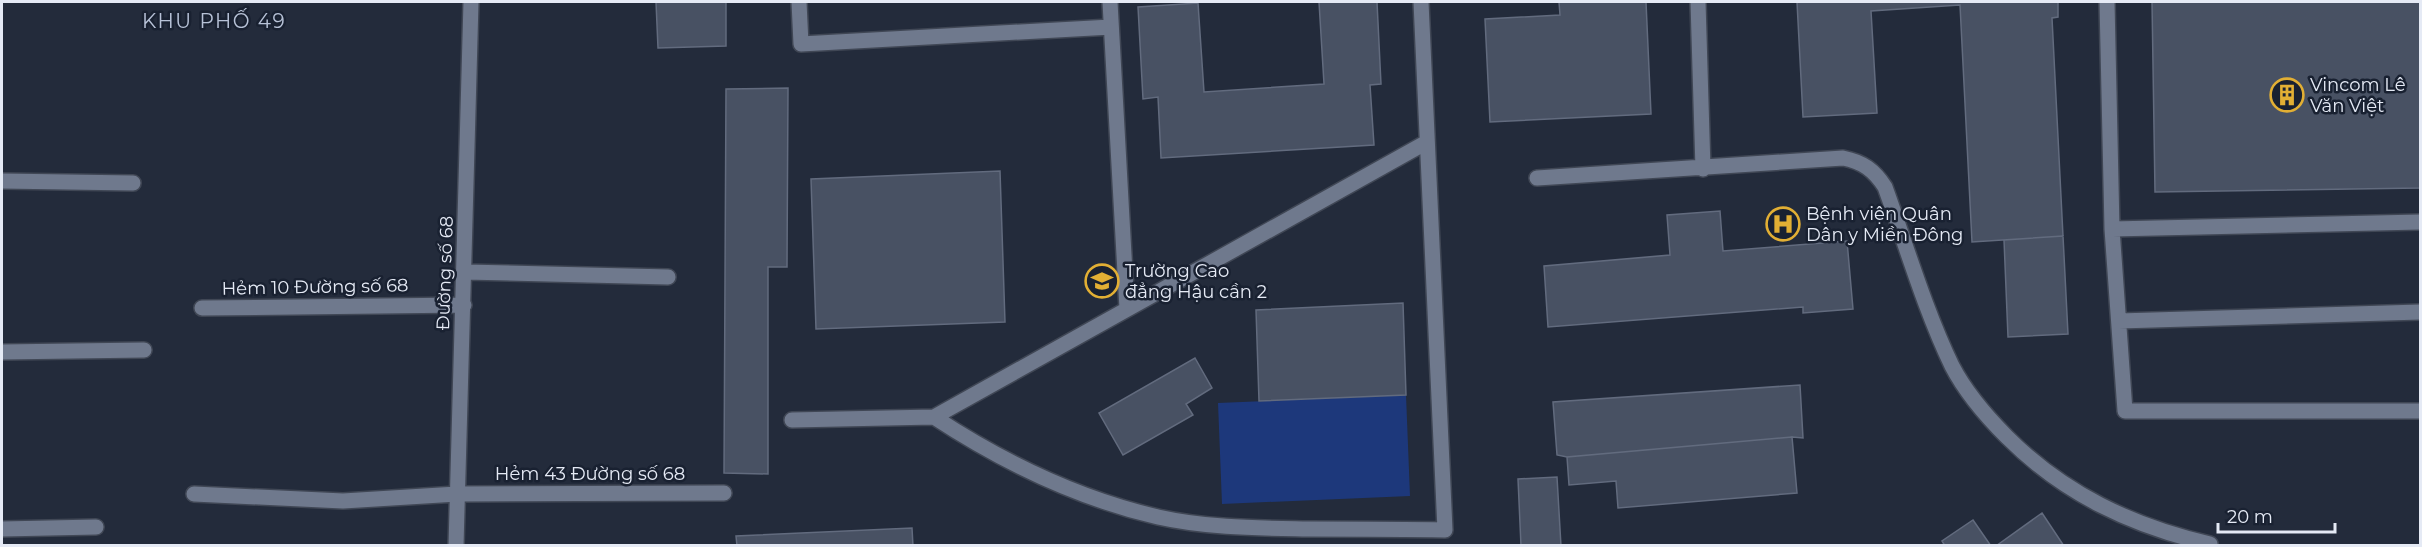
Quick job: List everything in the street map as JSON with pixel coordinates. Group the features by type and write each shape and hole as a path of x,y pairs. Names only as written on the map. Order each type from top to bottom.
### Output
{"street":[{"name":"Đường số 68","path":"456,546 471,2"},
{"path":"799,2 801,44 1111,27"},
{"path":"1110,2 1127,309"},
{"path":"934,417 977,445 1069,491 1160,517 1246,528 1445,530 1420,2"},
{"path":"1698,2 1703,169"},
{"path":"2108,2 2112,228 2125,411 2421,411"},
{"path":"792,420 934,417 1427,142"},
{"path":"1537,178 1703,169 1843,158 1865,165 1877,174 1885,187 1941,342 1953,367 1968,391 1994,424 2024,454 2057,480 2092,502 2130,520 2169,534 2210,544"},
{"path":"2,180 133,183"},
{"path":"2112,228 2421,222"},
{"path":"465,272 668,277"},
{"name":"Hẻm 10 Đường số 68","path":"202,308 464,305"},
{"path":"2120,321 2421,312"},
{"path":"2,352 144,350"},
{"name":"Hẻm 43 Đường số 68","path":"194,494 343,501 457,494 724,493"},
{"path":"2,529 96,527"}],"shaded area":[{"path":"1406,395 1410,496 1222,504 1218,403"}],"building":[{"path":"656,2 726,2 726,46 658,48"},
{"path":"1319,2 1377,2 1381,84 1370,85 1374,145 1161,158 1158,97 1143,99 1138,7 1198,3 1204,92 1324,84"},
{"path":"1559,2 1646,2 1651,114 1490,122 1485,19 1560,15"},
{"path":"1797,2 2058,2 2058,17 2052,18 2063,236 1972,242 1960,5 1871,11 1877,113 1803,117"},
{"name":"Vincom Lê Văn Việt","path":"2152,2 2420,2 2420,188 2155,192"},
{"path":"788,88 787,267 768,267 768,474 724,473 726,89"},
{"path":"1000,171 1005,322 816,329 811,179"},
{"path":"1720,211 1723,251 1847,241 1853,309 1803,313 1803,307 1548,327 1544,266 1670,255 1667,215"},
{"path":"2063,236 2068,334 2008,337 2004,240"},
{"path":"1403,303 1406,395 1259,401 1256,310"},
{"path":"1195,358 1212,388 1186,404 1193,415 1123,455 1099,413"},
{"path":"1800,385 1803,438 1792,437 1567,457 1557,455 1553,402"},
{"path":"1792,437 1797,493 1618,508 1616,481 1569,485 1567,457"},
{"path":"1557,477 1561,546 1521,546 1518,479"},
{"path":"2042,513 2064,546 1996,546"},
{"path":"1973,520 1991,546 1945,546 1942,541"},
{"path":"912,528 913,546 737,546 736,536"}],"place":[{"name":"Vincom Lê Văn Việt","path":"2287,95"},
{"name":"Bệnh viện Quân Dân y Miền Đông","path":"1783,224"},
{"name":"Trường Cao đẳng Hậu cần 2","path":"1102,281"}],"district":[{"name":"KHU PHỐ 49","path":"214,21"}]}
